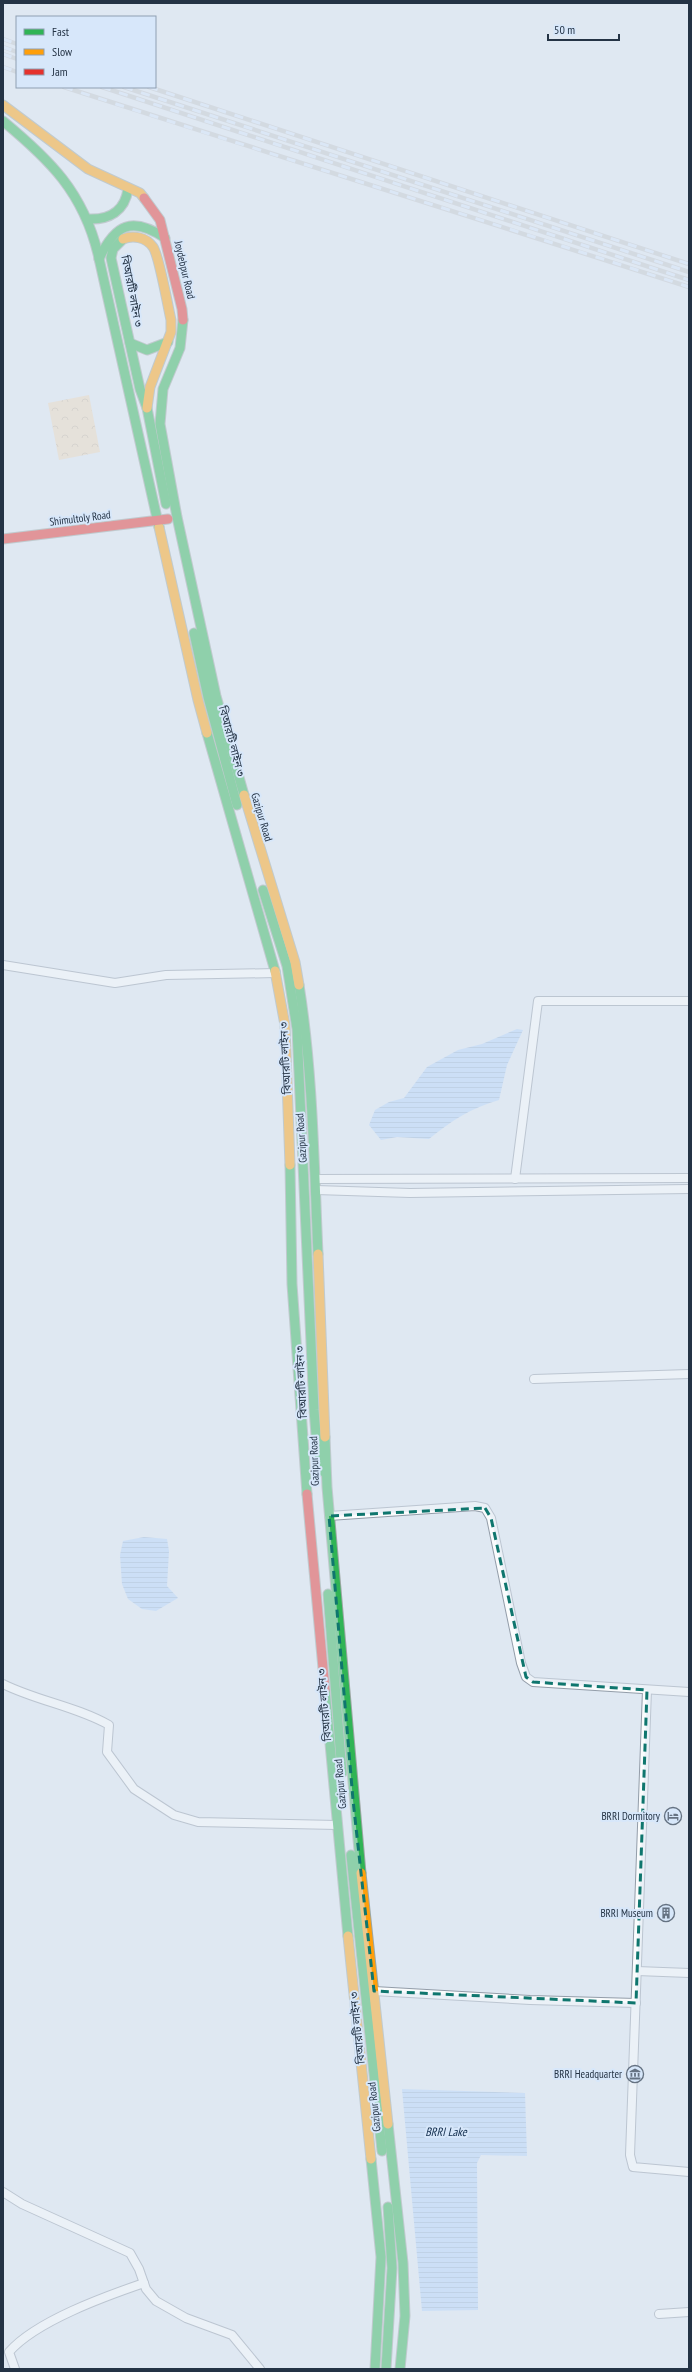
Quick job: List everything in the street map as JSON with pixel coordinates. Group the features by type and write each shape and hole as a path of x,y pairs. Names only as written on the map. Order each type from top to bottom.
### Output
{"main road":[{"name":"Joydebpur Road","path":"3,105 88,169 140,193 160,220 182,309 184,329 180,348 163,389 160,405 160,424 173,518"},
{"path":"3,121 40,152 70,187 88,219 100,259 159,520"},
{"path":"88,219 101,220 123,207 128,198 128,188"},
{"path":"100,259 108,239 124,227 145,226 165,238"},
{"name":"বিআরটি লাইন ৩","path":"147,408 150,387 171,332 171,320 154,248 148,241 138,237 127,236 118,241 112,250 111,258 140,389 147,408 173,518 208,697 224,760 287,966 297,1029 314,1410 334,1688 392,2244 386,2369"},
{"path":"130,342 147,350 168,342"},
{"name":"Shimultoly Road","path":"3,539 173,518"},
{"name":"Gazipur Road","path":"173,518 232,756 295,962 303,1010 316,1190 329,1516 353,1800 404,2263 405,2316 400,2369"},
{"name":"Gazipur Road","path":"159,520 198,700 276,973 285,1025 291,1179 292,1284 300,1422 337,1825 381,2257 375,2369"}],"street":[{"path":"3,965 115,983 166,976 276,973"},
{"path":"515,1179 538,1001 689,1002"},
{"path":"315,1179 689,1178"},
{"path":"316,1190 410,1193 689,1189"},
{"path":"534,1379 689,1374"},
{"path":"329,1516 475,1506 485,1508 490,1518 521,1663 526,1677 533,1682 689,1692"},
{"path":"3,1684 16,1690 92,1716 108,1725 107,1752 134,1789 174,1815 198,1822 337,1825"},
{"path":"647,1690 630,2155 633,2167 689,2172"},
{"path":"637,1971 689,1973"},
{"path":"374,1990 530,2000 636,2003"},
{"path":"3,2192 22,2204 130,2253 146,2289 156,2301 186,2318 232,2335 260,2369"},
{"path":"15,2369 9,2352 25,2339 96,2300 144,2283"},
{"path":"659,2314 689,2312"}],"highlighted area":[{"path":"485,1508 491,1518 526,1677 533,1682 647,1690 636,2003 374,1991 353,1800 329,1516"}],"green space":[{"path":"89,395 100,452 59,460 48,403"}],"water":[{"path":"517,1029 523,1030 507,1065 499,1100 479,1107 462,1116 445,1126 429,1139 397,1137 381,1140 369,1125 375,1110 389,1102 404,1098 427,1067 458,1050 482,1044"},
{"path":"144,1537 167,1539 169,1551 167,1586 178,1598 156,1611 142,1609 128,1599 122,1584 120,1555 123,1541"},
{"name":"BRRI Lake","path":"402,2089 525,2093 527,2156 481,2155 477,2163 478,2310 422,2311"}],"railway":[{"path":"3,39 16,44"},
{"path":"3,47 16,52"},
{"path":"3,54 16,59"},
{"path":"3,67 16,72"},
{"path":"67,88 689,287"},
{"path":"105,88 689,280"},
{"path":"127,88 689,272"},
{"path":"152,88 689,264"}],"traffic: fast":[{"path":"3,121 50,164 74,195 92,232 159,527"},
{"path":"88,219 103,218 115,213 123,203 128,189"},
{"path":"99,259 111,238 118,231 126,227 143,227 165,238"},
{"path":"123,239 113,249 111,258 140,389 147,408 166,504"},
{"path":"183,320 180,348 163,389 160,424 177,517 216,696 244,795"},
{"path":"130,343 147,350 168,342"},
{"path":"194,633 208,697 237,805"},
{"path":"207,733 275,971"},
{"path":"263,890 287,966 297,1029 314,1410 319,1472"},
{"path":"299,985 304,1018 310,1085 318,1254"},
{"path":"290,1165 292,1284 307,1494"},
{"path":"325,1437 327,1487 361,1873"},
{"path":"328,1594 342,1773"},
{"path":"325,1690 348,1936"},
{"path":"351,1855 382,2151"},
{"path":"388,2124 403,2263 405,2316 400,2369"},
{"path":"371,2159 381,2257 375,2369"},
{"path":"386,2369 392,2268 388,2207"}],"traffic: slow":[{"path":"3,105 88,169 140,193 144,198"},
{"path":"123,239 131,237 143,239 153,247 161,270 171,320 171,332 150,387 147,408"},
{"path":"159,527 198,700 207,733"},
{"path":"244,795 295,962 299,985"},
{"path":"275,971 285,1025 290,1165"},
{"path":"318,1254 325,1437"},
{"path":"361,1873 388,2124"},
{"path":"348,1936 371,2159"}],"traffic: jam":[{"path":"144,198 160,220 182,309 183,320"},
{"path":"3,539 168,519"},
{"path":"307,1494 325,1690"}],"place":[{"name":"BRRI Dormitory","path":"673,1816"},
{"name":"BRRI Museum","path":"666,1913"},
{"name":"BRRI Headquarter","path":"635,2074"}]}
